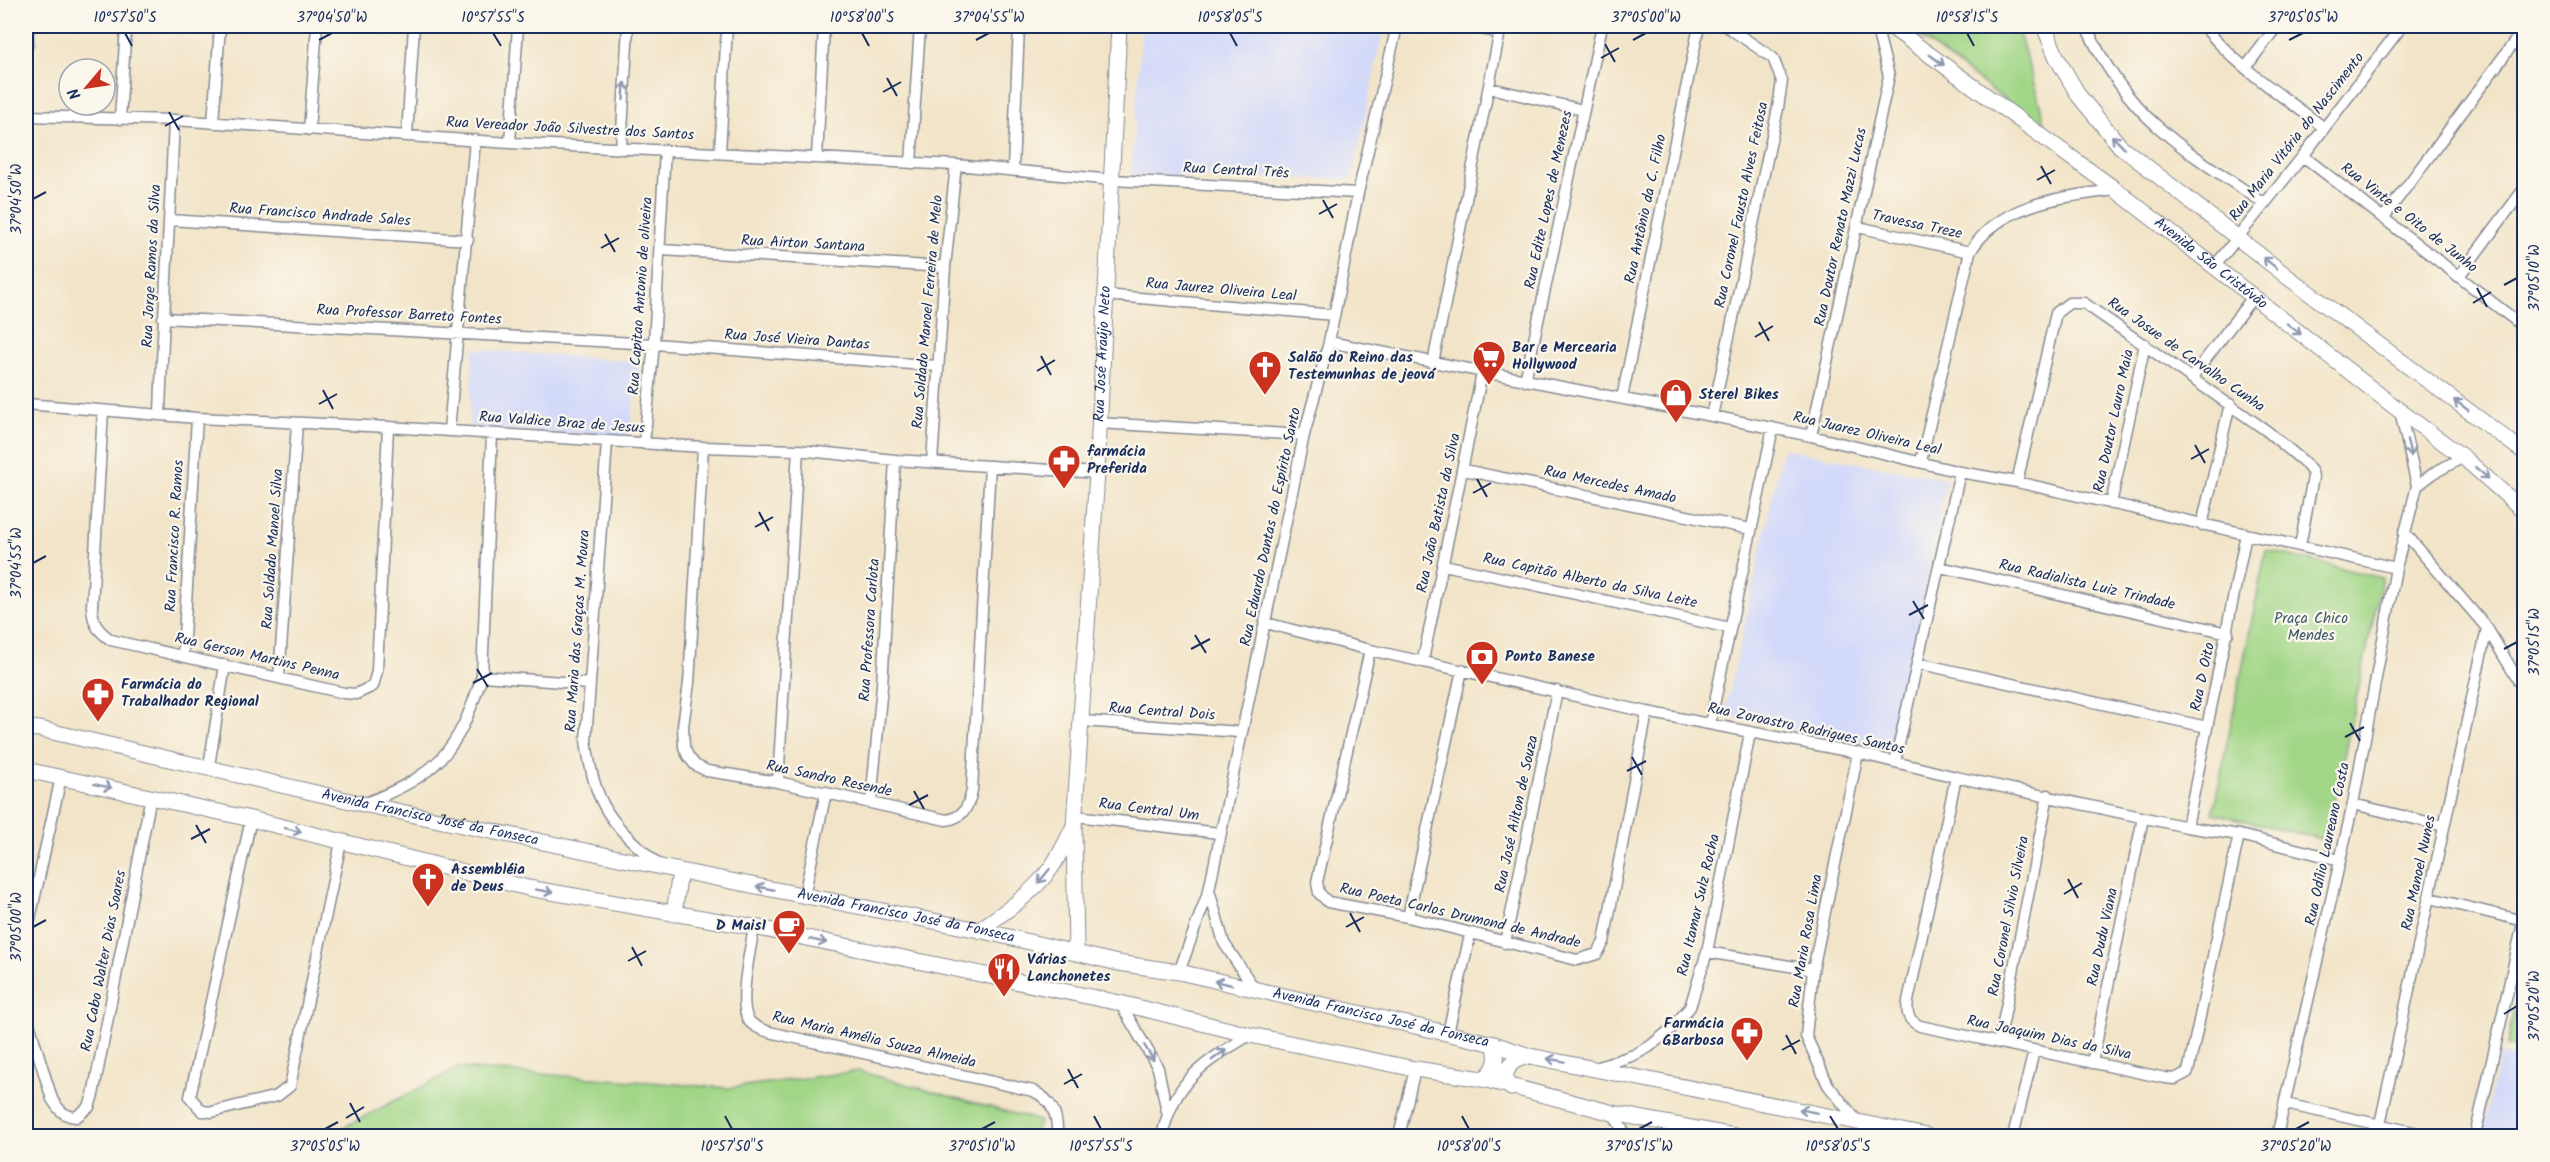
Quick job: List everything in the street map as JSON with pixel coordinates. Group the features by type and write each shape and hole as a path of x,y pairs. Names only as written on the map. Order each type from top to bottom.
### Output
{"main road":[{"path":"26,26 26,44"},
{"name":"Rua José Araújo Neto","path":"1076,953 1075,821 1097,473 1119,26"},
{"name":"Avenida São Cristóvão","path":"1890,26 2116,190 2400,411 2463,457 2524,511"},
{"path":"2044,26 2057,58 2079,96 2120,146 2237,238 2524,452"},
{"path":"26,714 33,728"},
{"name":"Avenida Francisco José da Fonseca","path":"33,728 209,766 363,804 680,871 979,930 1076,953 1179,972 1494,1044 1530,1056 1927,1137"},
{"path":"26,770 251,819 528,888 754,927 1120,1003 1250,1035 1415,1069 1483,1079 1613,1113 1735,1137"},
{"path":"979,930 1040,882 1052,867 1075,821"},
{"path":"674,914 680,871"},
{"path":"1483,1079 1492,1071 1497,1061 1494,1044"},
{"path":"1511,1088 1505,1078 1509,1065 1515,1060 1530,1056"}],"street":[{"path":"120,119 126,26"},
{"path":"213,123 220,26"},
{"path":"309,130 317,26"},
{"path":"407,135 414,26"},
{"path":"510,143 518,26"},
{"path":"621,149 628,26"},
{"path":"720,153 727,26"},
{"path":"817,157 824,26"},
{"path":"911,163 920,26"},
{"path":"1013,169 1019,26"},
{"name":"Rua Eduardo Dantas do Espírito Santo","path":"1256,991 1224,943 1209,890 1240,732 1266,623 1304,435 1329,342 1358,193 1397,26"},
{"path":"1433,363 1500,29 1467,26"},
{"name":"Rua Edite Lopes de Menezes","path":"1525,381 1602,26"},
{"name":"Rua Antônio da C. Filho","path":"1622,398 1699,26"},
{"name":"Rua Coronel Fausto Alves Feitosa","path":"1712,416 1782,81 1773,58 1726,26"},
{"name":"Rua Doutor Renato Mazzi Lucas","path":"1811,436 1889,76 1876,26"},
{"path":"2086,26 2124,90 2156,126 2265,204"},
{"path":"2204,26 2246,67 2324,127"},
{"path":"2246,67 2277,26"},
{"name":"Rua Maria Vitória do Nascimento","path":"2214,267 2303,156 2402,26"},
{"path":"2384,217 2524,29"},
{"path":"1490,88 1583,110"},
{"name":"Rua Vereador João Silvestre dos Santos","path":"26,116 174,120 510,143 956,165 1112,180"},
{"name":"Rua Jorge Ramos da Silva","path":"160,414 174,120"},
{"path":"449,431 468,240 475,140"},
{"name":"Rua Capitao Antonio de oliveira","path":"644,444 661,250 665,150"},
{"name":"Rua Vinte e Oito de Junho","path":"2303,156 2524,327"},
{"name":"Rua Soldado Manoel Ferreira de Melo","path":"932,462 945,267 956,165"},
{"name":"Rua Central Três","path":"1112,180 1358,193"},
{"path":"2459,276 2524,189"},
{"path":"1921,461 1970,252 1978,239 1998,222 2016,212 2064,197 2116,190"},
{"name":"Rua Francisco Andrade Sales","path":"170,220 468,240"},
{"name":"Travessa Treze","path":"1858,227 1970,252"},
{"name":"Rua Airton Santana","path":"661,250 945,267"},
{"name":"Rua Jaurez Oliveira Leal","path":"1105,295 1334,315"},
{"path":"2192,377 2253,297"},
{"name":"Rua Josue de Carvalho Cunha","path":"2017,482 2056,313 2070,303 2084,303 2267,431 2304,462 2312,472 2300,546"},
{"name":"Rua Professor Barreto Fontes","path":"163,318 654,344"},
{"name":"Rua Juarez Oliveira Leal","path":"1329,342 1811,436 1960,472 2017,482 2396,568"},
{"name":"Rua José Vieira Dantas","path":"654,344 937,366"},
{"name":"Rua Doutor Lauro Maia","path":"2111,504 2145,344"},
{"name":"Rua João Batista da Silva","path":"1422,660 1464,470 1482,373"},
{"name":"Rua Valdice Braz de Jesus","path":"26,404 297,424 388,427 644,444 798,450 895,460 1097,473"},
{"path":"2202,525 2230,405"},
{"name":"Rua Gerson Martins Penna","path":"103,411 92,607 95,627 111,640 183,654 356,694 373,686 377,670 388,427"},
{"path":"2400,411 2417,486 2434,473 2463,457"},
{"name":"Rua Francisco R. Ramos","path":"183,654 197,418"},
{"path":"1098,423 1304,435"},
{"name":"Rua Soldado Manoel Silva","path":"279,677 297,424"},
{"path":"1710,724 1773,428"},
{"path":"363,804 401,789 445,755 459,736 471,712 482,676 492,434"},
{"name":"Rua Maria das Graças M. Moura","path":"606,442 586,741 590,766 607,814 628,838 662,867"},
{"name":"Rua Sandro Resende","path":"704,447 689,683 683,726 684,747 695,765 707,771 778,782 946,820 954,819 970,803 990,466"},
{"path":"778,782 798,450"},
{"name":"Rua Professora Carlota","path":"871,802 882,686 895,460"},
{"name":"Rua Mercedes Amado","path":"1464,470 1750,529"},
{"path":"1895,762 1960,472"},
{"name":"Rua Odílio Laureano Costa","path":"2277,1137 2353,804 2396,568 2417,486"},
{"path":"2404,532 2487,628 2524,690"},
{"name":"Rua D Oito","path":"2187,827 2228,633 2246,534"},
{"name":"Rua Capitão Alberto da Silva Leite","path":"1444,565 1730,627"},
{"name":"Rua Radialista Luiz Trindade","path":"1940,567 2228,633"},
{"name":"Rua Zoroastro Rodrigues Santos","path":"1266,623 1370,650 1647,712 1858,753 2143,818 2239,835 2340,860"},
{"name":"Rua Manoel Nunes","path":"2380,1124 2487,628"},
{"name":"Rua Poeta Carlos Drumond de Andrade","path":"1370,650 1318,888 1322,897 1328,902 1408,917 1470,935 1577,960 1591,957 1602,948 1609,921 1647,712"},
{"path":"1917,663 2207,727"},
{"path":"209,766 225,665"},
{"path":"1408,917 1462,670"},
{"path":"482,676 590,684"},
{"name":"Rua José Ailton de Souza","path":"1505,943 1557,691"},
{"name":"Rua Central Dois","path":"1082,721 1240,732"},
{"name":"Rua Itamar Sulz Rocha","path":"1596,1068 1634,1055 1649,1047 1676,1025 1690,1007 1707,952 1750,733"},
{"name":"Rua Maria Rosa Lima","path":"1858,753 1814,970 1806,1036 1834,1095 1858,1122"},
{"path":"26,937 61,777"},
{"name":"Rua Joaquim Dias da Silva","path":"1956,777 1907,1014 1914,1023 1920,1026 2092,1063 2175,1079 2188,1072 2239,835"},
{"path":"804,896 826,792"},
{"name":"Rua Coronel Silvio Silveira","path":"1999,1042 2048,795"},
{"name":"Rua Cabo Walter Dias Soares","path":"26,1014 52,1099 59,1111 68,1117 76,1118 84,1113 93,1095 152,796"},
{"path":"2353,804 2444,825"},
{"name":"Rua Dudu Viana","path":"2092,1063 2143,818"},
{"path":"251,819 190,1097 202,1111 212,1112 268,1099 277,1096 290,1086 341,842"},
{"name":"Rua Central Um","path":"1075,821 1219,833"},
{"path":"1179,972 1209,890"},
{"path":"2430,898 2524,920 2475,1137"},
{"name":"Rua Maria Amélia Souza Almeida","path":"754,927 743,1002 748,1020 756,1027 769,1032 1033,1091 1044,1096 1052,1105 1058,1125 1057,1137"},
{"path":"1448,1033 1470,935"},
{"path":"1707,952 1814,970"},
{"path":"1120,1003 1158,1068 1167,1113"},
{"path":"1162,1137 1167,1113 1188,1078 1222,1051 1250,1035"},
{"path":"2013,1137 2034,1051"},
{"path":"1400,1137 1415,1069"},
{"path":"2285,1104 2432,1137"},
{"path":"1613,1113 1626,1137"}],"shaded area":[{"path":"1142,26 1384,26 1352,179 1131,175"},
{"path":"473,349 639,362 629,437 469,428"},
{"path":"1783,449 1947,479 1893,749 1724,716"},
{"path":"2500,1054 2524,1058 2524,1136 2481,1136"}],"green space":[{"path":"1906,26 2017,26 2048,132"},
{"name":"Praça Chico Mendes","path":"2266,550 2382,578 2326,840 2213,813"},
{"path":"2515,1003 2524,1004 2524,1049 2507,1045"},
{"path":"458,1068 729,1088 858,1071 1040,1121 1033,1136 327,1136"}],"place":[{"name":"Bar e Mercearia Hollywood","path":"1489,386"},
{"name":"Salão do Reino das Testemunhas de jeová","path":"1265,396"},
{"name":"Sterel Bikes","path":"1676,424"},
{"name":"farmácia Preferida","path":"1064,490"},
{"name":"Ponto Banese","path":"1482,686"},
{"name":"Farmácia do Trabalhador Regional","path":"98,723"},
{"name":"Assembléia de Deus","path":"428,908"},
{"name":"D Mais1","path":"789,955"},
{"name":"Várias Lanchonetes","path":"1004,998"},
{"name":"Farmácia GBarbosa","path":"1747,1062"}]}
